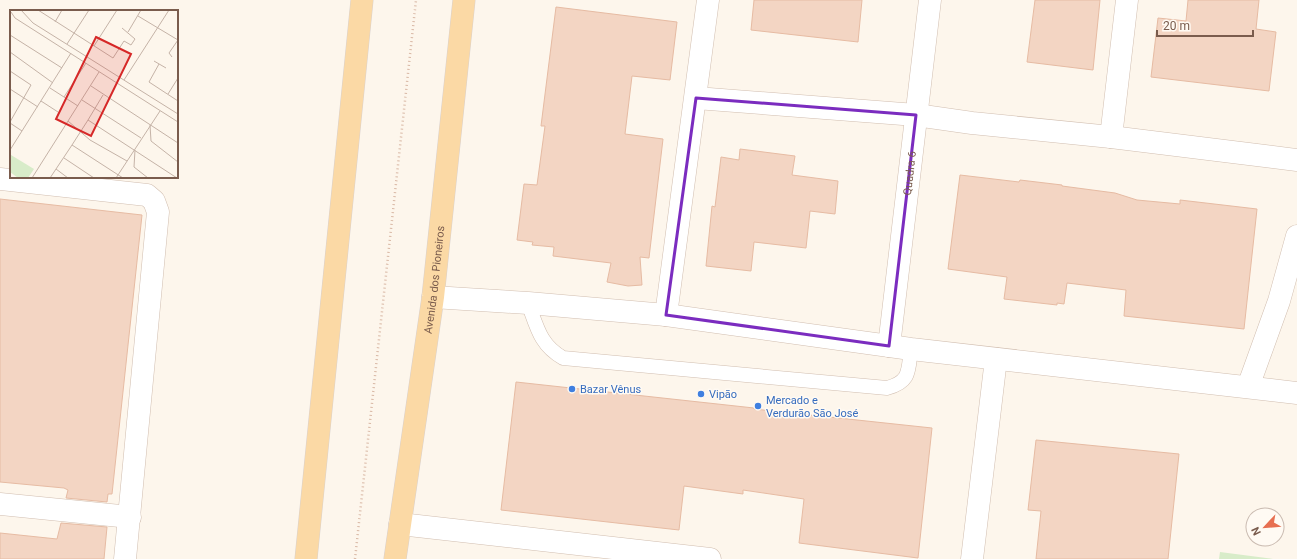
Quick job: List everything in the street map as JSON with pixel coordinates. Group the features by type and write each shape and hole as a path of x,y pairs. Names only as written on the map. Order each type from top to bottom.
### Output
{"main road":[{"path":"306,559 362,0"},
{"name":"Avenida dos Pioneiros","path":"396,559 433,297 464,0"}],"street":[{"path":"666,315 708,0"},
{"name":"Quadra 6","path":"889,346 930,0"},
{"path":"1111,137 1127,0"},
{"path":"696,98 916,115 972,123 1111,137 1297,160"},
{"path":"0,179 147,195 154,201 158,212 125,559"},
{"path":"1248,387 1279,301 1296,242"},
{"path":"433,297 528,303 666,315 911,349 1297,393"},
{"path":"972,559 996,358"},
{"path":"0,504 130,517"},
{"path":"400,524 710,559"}],"lane":[{"path":"528,303 542,340 552,352 563,358 887,388 899,385 908,375 911,349"}],"path":[{"path":"355,559 416,0"}],"highlighted area":[{"path":"696,98 916,115 889,346 666,315"}],"green space":[{"path":"1220,552 1273,559 1219,559"}],"building":[{"path":"754,0 862,0 858,42 751,30"},
{"path":"1035,0 1100,0 1093,70 1027,62"},
{"path":"1188,0 1259,0 1256,29 1276,32 1269,91 1151,77 1158,18 1186,21"},
{"path":"556,7 677,22 670,80 632,76 625,134 663,139 649,258 640,257 642,285 628,286 607,282 611,263 553,256 554,247 532,245 533,242 517,240 524,184 537,185 545,126 541,126"},
{"path":"740,149 795,156 792,175 838,181 835,214 810,211 806,248 754,242 751,271 706,266 712,206 715,207 721,157 739,160"},
{"path":"960,175 1019,182 1020,180 1062,185 1115,193 1137,200 1180,204 1180,200 1257,209 1244,329 1124,316 1126,290 1067,283 1064,304 1057,303 1057,305 1004,299 1007,277 948,269"},
{"path":"0,199 142,215 112,494 108,494 107,502 66,498 68,490 64,488 0,482"},
{"path":"516,382 932,428 918,558 799,543 804,499 743,490 743,494 684,486 679,530 501,510"},
{"path":"1036,440 1179,454 1168,559 1036,559 1041,511 1028,510"},
{"path":"61,523 107,527 104,559 0,559 0,533 57,539"}],"place":[{"name":"Bazar Vênus","path":"572,389"},
{"name":"Vipão","path":"701,394"},
{"name":"Mercado e Verdurão São José","path":"758,406"}]}
